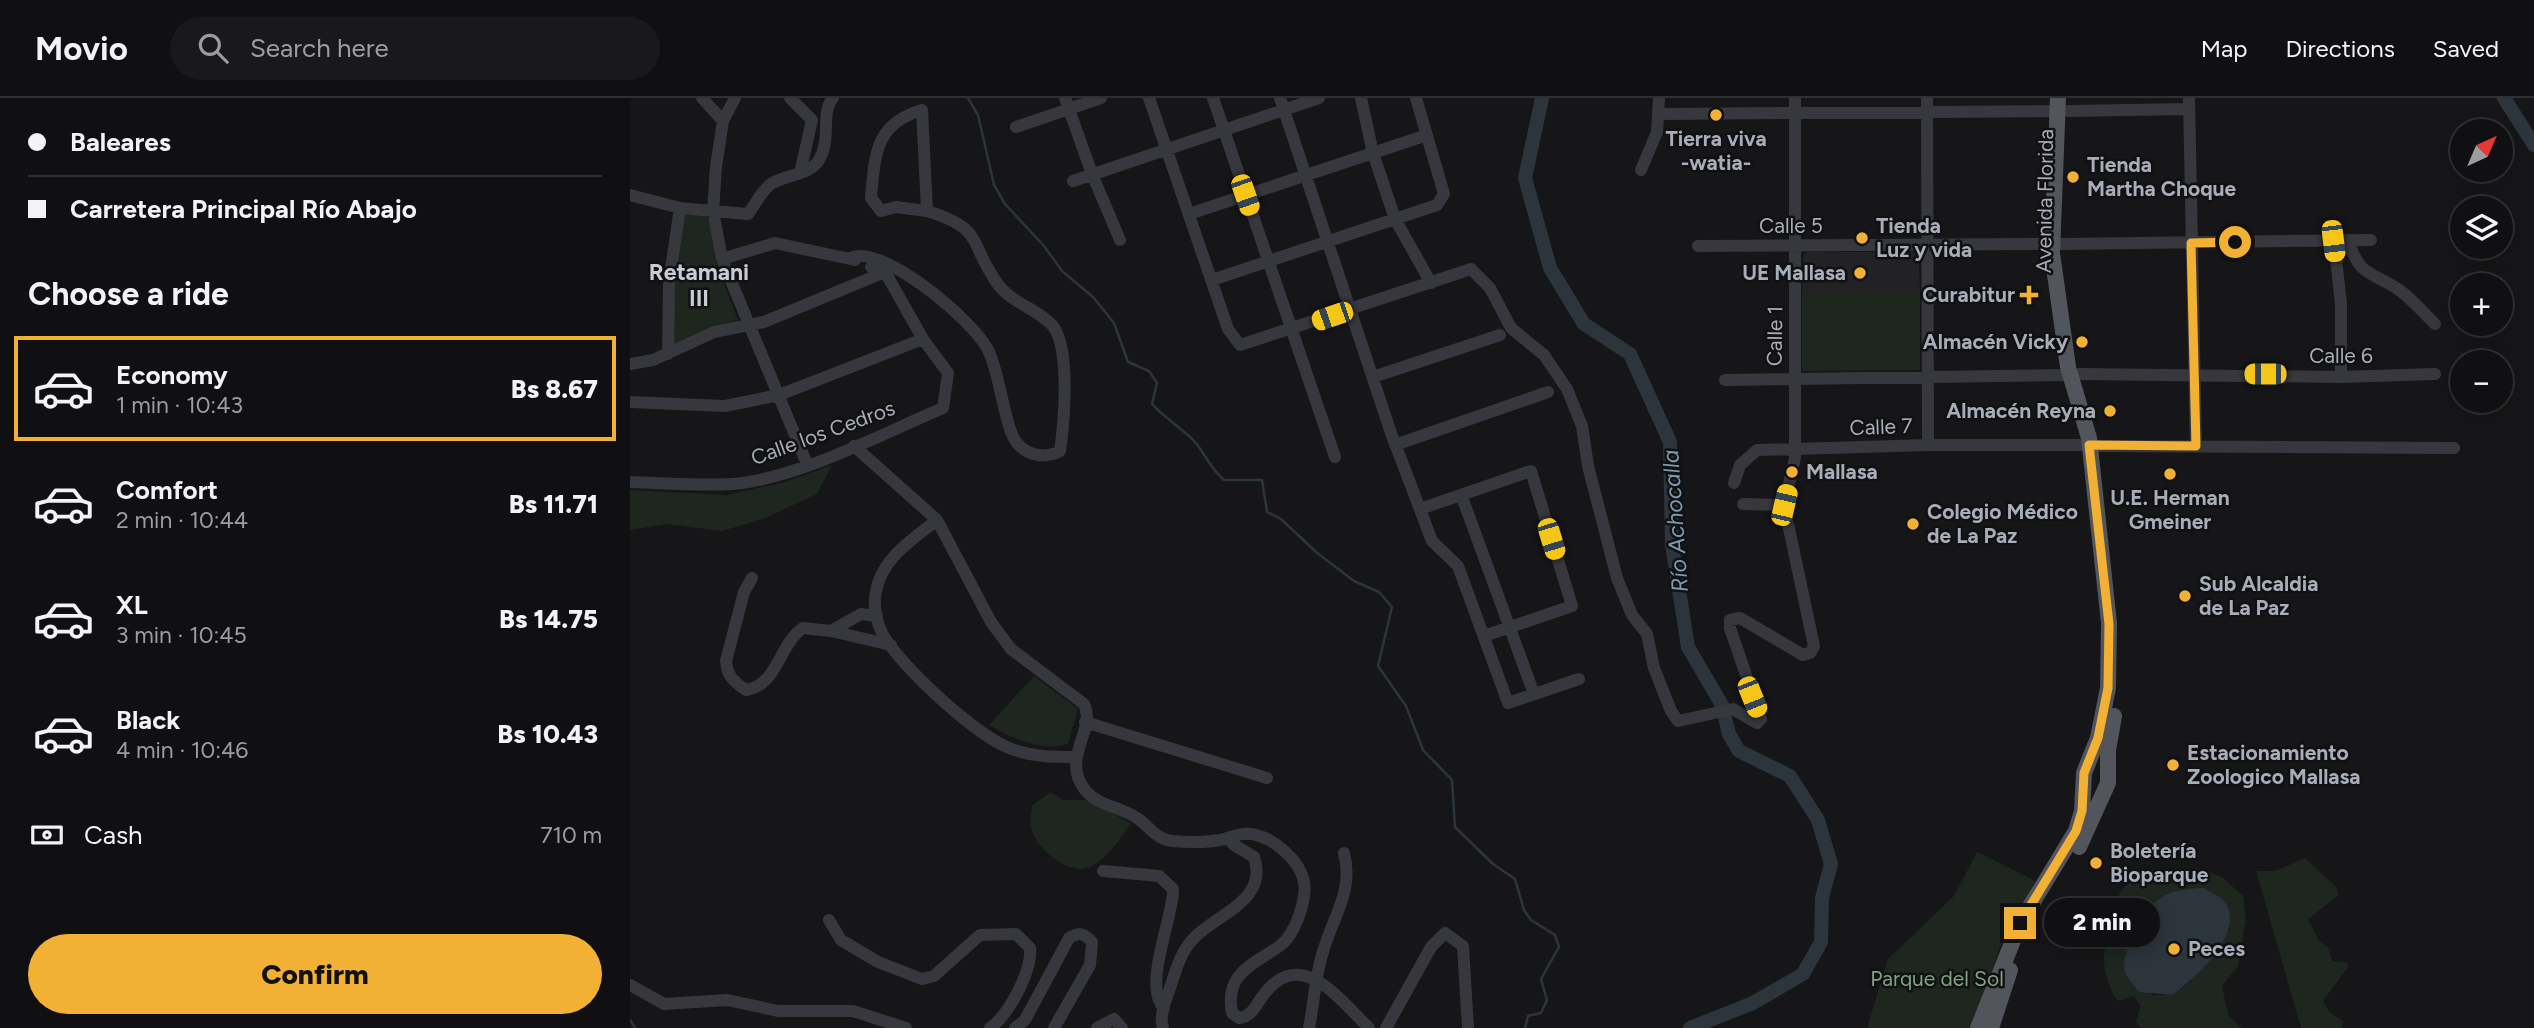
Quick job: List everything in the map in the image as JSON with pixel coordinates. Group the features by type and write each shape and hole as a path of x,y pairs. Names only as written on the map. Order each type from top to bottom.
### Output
{"main road":[{"name":"Avenida Florida","path":"1991,1028 2023,938 2081,844 2108,783 2120,638 2094,445 2075,374 2057,244 2063,105"},
{"name":"Avenida Florida","path":"1978,1028 2020,923 2076,831 2083,796 2084,773 2103,721 2111,643 2094,445"},
{"path":"2090,757 2099,755 2108,761"},
{"path":"2083,796 2091,800 2101,800"}],"street":[{"path":"702,98 723,121"},
{"path":"735,98 723,121 713,211 722,259 807,464"},
{"path":"790,98 812,120 800,173"},
{"path":"630,195 680,208 748,214 770,184 812,168 828,134 826,110 832,98"},
{"path":"1016,127 1067,103 1101,98"},
{"path":"1149,98 1228,329 1240,345 1471,269 1490,288 1511,328 1544,355 1567,388 1582,426 1588,466 1617,578 1632,615 1647,634 1654,668 1671,711 1678,721 1733,709 1755,723 1760,721 1729,624 1732,618 1740,618 1798,653 1808,654 1814,646 1784,505 1743,504"},
{"path":"1213,98 1335,457"},
{"path":"1073,181 1223,130 1282,104 1319,98"},
{"path":"1361,98 1373,153 1395,219 1431,283"},
{"path":"1212,280 1437,205 1444,194 1416,98"},
{"path":"1642,170 1657,132 1659,98"},
{"name":"Calle 1","path":"1784,505 1794,448 1796,98"},
{"path":"1927,98 1928,445"},
{"path":"1067,103 1092,174 1120,240"},
{"path":"1282,104 1395,444 1432,541 1458,566 1508,703 1579,679"},
{"path":"1658,114 1927,112 2063,105 2189,104 2196,446"},
{"path":"850,258 861,257 891,266 920,282 944,300 990,353 999,373 1008,423 1016,442 1034,454 1045,456 1060,452 1065,414 1060,346 1054,328 1041,316 1011,298 996,283 972,233 954,219 927,211 896,207 881,211 871,198 873,163 879,144 889,128 904,115 922,110 927,211"},
{"path":"1189,214 1427,135"},
{"path":"668,354 670,282 680,208"},
{"path":"2348,240 2353,256 2368,276 2395,288 2435,324"},
{"name":"Calle 5","path":"1698,246 2371,240"},
{"path":"2333,241 2340,304 2341,377"},
{"path":"630,402 725,406 779,395 923,339 885,272 850,258 775,243 722,259"},
{"path":"630,364 668,354 714,331 749,326 885,272"},
{"path":"1373,377 1500,335"},
{"name":"Calle los Cedros","path":"630,482 733,484 807,464 943,408 948,373 923,339"},
{"name":"Calle 6","path":"1725,380 2075,374 2341,377 2435,374"},
{"path":"1395,444 1548,392"},
{"name":"Calle 7","path":"1734,483 1740,465 1757,450 1794,448 2094,445 2454,448"},
{"path":"853,446 937,520 1001,637 1026,662 1081,700 1087,714 1075,757 1080,783 1089,795 1136,817 1157,836 1170,841 1228,838 1249,834 1275,845 1296,864 1305,887 1301,905 1288,937 1281,945 1251,962 1239,975 1231,1007 1237,1023 1251,1013 1263,995 1280,979 1292,976 1317,978 1369,1028"},
{"path":"1420,509 1462,497 1531,471 1572,606 1484,636"},
{"path":"1462,497 1507,628 1534,694"},
{"path":"937,520 906,544 884,571 876,590 877,616 891,645 945,702 996,742 1036,755 1075,757"},
{"path":"752,578 744,592 726,661 726,671 735,683 746,690 755,689 774,672 803,628 831,631 891,645"},
{"path":"831,631 861,614 877,616"},
{"path":"1085,722 1267,778"},
{"path":"1163,1028 1164,1008 1182,955 1194,937 1239,906 1255,878 1254,857 1234,845 1228,838"},
{"path":"1309,1028 1322,953 1348,887 1349,873 1344,853"},
{"path":"1103,871 1160,876 1173,889 1157,961 1159,1000 1164,1008"},
{"path":"830,920 841,940 878,962 922,979 934,976 967,944 981,935 1006,933 1021,937 1030,948 1030,960 1003,1019 990,1028"},
{"path":"1015,1028 1024,1020 1069,938 1077,933 1085,935 1092,942 1090,965 1054,1028"},
{"path":"1386,1028 1431,947 1445,933 1463,946 1468,1028"},
{"path":"630,985 664,1004 727,1000 778,1011 853,1011 906,1028"},
{"path":"1097,1028 1114,1019 1122,1028"}],"shaded area":[{"name":"UE Mallasa","path":"1807,252 1915,252 1919,256 1920,293 1802,293 1803,256"},
{"name":"Peces","path":"2204,888 2221,898 2229,912 2229,926 2216,953 2173,995 2139,992 2127,976 2124,964 2129,946 2145,915 2159,899 2170,893"}],"green space":[{"name":"Retamani III","path":"684,214 705,215 709,221 717,266 738,320 712,326 673,344 673,281"},
{"path":"1802,293 1920,293 1920,370 1802,371"},
{"path":"832,465 817,494 763,519 722,531 667,524 630,530 630,490 727,495 786,482"},
{"path":"1034,676 1078,709 1068,744 1037,745 1007,735 989,725"},
{"path":"1051,792 1062,800 1087,800 1131,823 1113,848 1096,864 1081,869 1063,864 1039,843 1031,827 1032,805"},
{"name":"Parque del Sol","path":"1977,852 2035,881 2000,947 1973,1028 1867,1028 1888,959 1954,896"},
{"path":"2305,858 2336,887 2339,895 2308,919 2319,941 2328,947 2332,961 2347,962 2348,967 2323,1001 2329,1012 2343,1021 2342,1028 2301,1028 2256,871 2276,871"},
{"path":"2196,868 2222,877 2243,896 2246,918 2238,966 2222,986 2228,1015 2241,1028 2141,1028 2136,1022 2141,1006 2133,996 2118,1001 2108,983 2105,969 2104,955 2116,921 2119,895 2128,884 2144,875","holes":["2152,905 2191,981 2173,995 2153,995 2124,965"]}],"waterway":[{"path":"968,98 978,115 994,185 1005,204 1044,246 1062,271 1093,297 1114,323 1128,362 1149,371 1157,383 1152,404 1195,442 1224,480 1262,480 1267,512 1281,519 1316,552 1354,581 1379,592 1392,607 1378,666 1406,706 1423,750 1452,780 1455,827 1493,864 1515,879 1524,910 1531,920 1555,935 1559,947 1541,979 1547,1000 1541,1013 1528,1016 1525,1028"},
{"name":"Río Achocalla","path":"1542,98 1525,178 1550,268 1584,324 1630,354 1670,442 1672,545 1688,647 1722,705 1729,734 1739,751 1790,776 1818,820 1831,864 1822,898 1821,942 1803,974 1753,1003 1690,1028"},
{"path":"2504,98 2534,145"},
{"path":"630,1020 635,1028"}],"place":[{"name":"Tierra viva -watia-","path":"1716,115"},
{"name":"Tienda Martha Choque","path":"2073,177"},
{"name":"Tienda Luz y vida","path":"1862,238"},
{"name":"UE Mallasa","path":"1860,273"},
{"name":"Curabitur","path":"2029,295"},
{"name":"Almacén Vicky","path":"2082,342"},
{"name":"Almacén Reyna","path":"2110,411"},
{"name":"Mallasa","path":"1792,472"},
{"name":"U.E. Herman Gmeiner","path":"2170,474"},
{"name":"Colegio Médico de La Paz","path":"1913,524"},
{"name":"Sub Alcaldia de La Paz","path":"2185,596"},
{"name":"Estacionamiento Zoologico Mallasa","path":"2173,765"},
{"name":"Boletería Bioparque","path":"2096,863"},
{"name":"Peces","path":"2174,949"}],"district":[{"name":"Retamani III","path":"699,285"}],"route":[{"path":"2020,923 2076,831 2082,811 2084,773 2103,721 2108,688 2111,643 2089,445 2196,446 2191,243 2235,242"}]}
